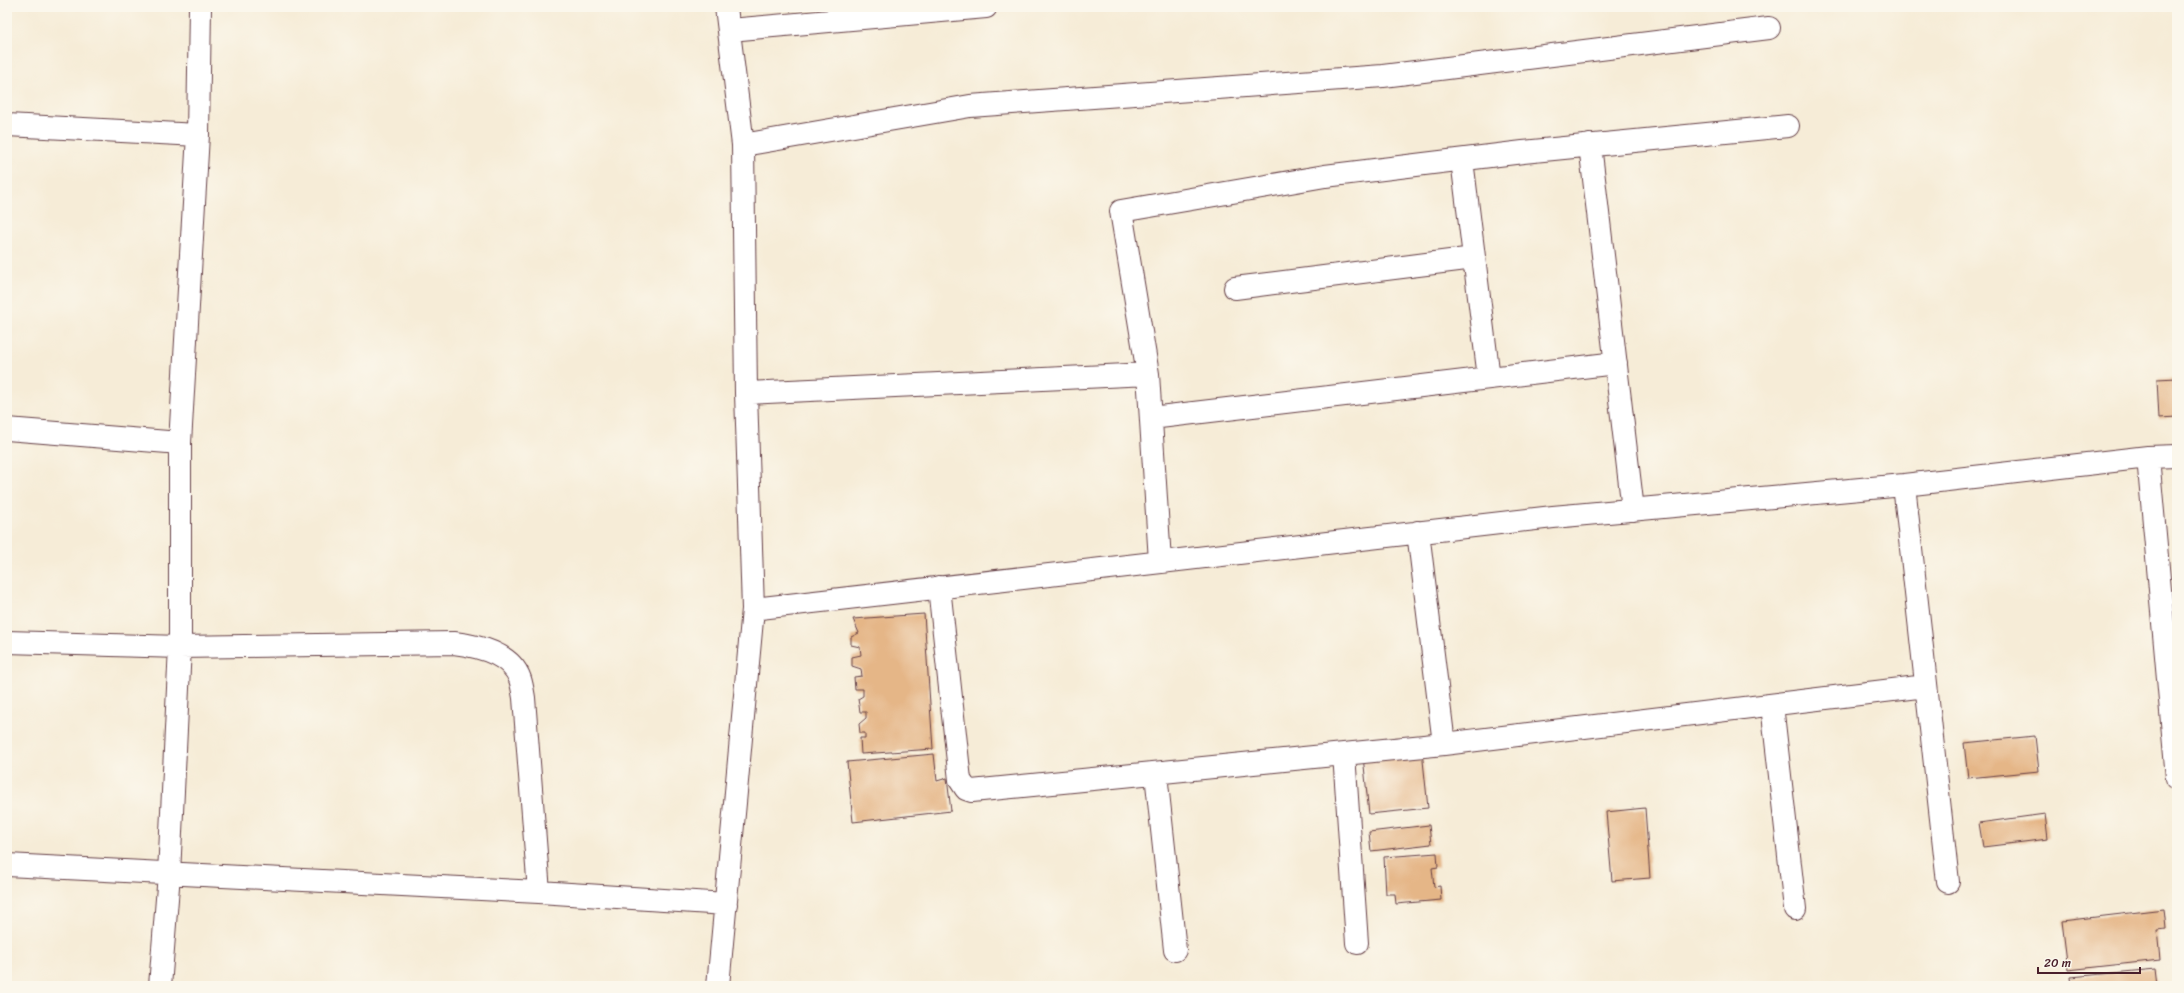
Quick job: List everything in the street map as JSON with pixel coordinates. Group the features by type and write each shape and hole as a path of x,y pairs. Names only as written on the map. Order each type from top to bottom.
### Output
{"street":[{"path":"160,986 169,874 180,647 180,443 198,135 200,7"},
{"path":"718,986 753,609 746,393 743,145 726,7"},
{"path":"730,30 986,7"},
{"path":"743,145 970,106 1383,76 1769,28"},
{"path":"7,125 198,135"},
{"path":"1160,561 1148,374 1120,210 1325,176 1590,145 1788,126"},
{"path":"1590,145 1633,510"},
{"path":"1462,160 1489,378"},
{"path":"1235,288 1474,258"},
{"path":"1151,418 1616,363"},
{"path":"746,393 1148,374"},
{"path":"7,429 180,443"},
{"path":"753,609 1418,532 1633,510 1904,485 2148,457 2177,456"},
{"path":"2148,457 2173,700 2177,778"},
{"path":"1904,485 1948,882"},
{"path":"1418,532 1444,744"},
{"path":"938,588 960,780 966,789 978,792 1444,744 1926,686"},
{"path":"7,642 180,647 454,643 487,649 513,667 520,678 524,698 539,892"},
{"path":"1772,705 1795,909"},
{"path":"1344,754 1357,943"},
{"path":"1156,774 1175,950"},
{"path":"7,864 169,874 539,892 726,904"}],"building":[{"path":"2177,378 2177,417 2159,418 2157,379"},
{"path":"924,614 933,749 861,754 860,738 865,738 865,733 860,733 859,724 866,718 866,712 860,712 858,699 863,696 863,689 855,689 854,677 862,676 861,669 852,666 852,657 861,655 860,647 851,645 851,637 859,633 853,619"},
{"path":"2035,736 2039,771 1968,778 1964,743"},
{"path":"1422,751 1428,808 1369,814 1363,756"},
{"path":"934,754 937,781 947,778 951,811 853,822 847,762"},
{"path":"1645,808 1650,878 1612,881 1606,812"},
{"path":"2045,814 2048,839 1983,847 1979,823"},
{"path":"1429,825 1431,844 1371,851 1369,832"},
{"path":"1437,853 1438,867 1432,868 1434,887 1440,886 1441,900 1396,904 1395,894 1386,894 1384,857"},
{"path":"2164,909 2166,929 2157,930 2160,960 2068,970 2062,921"},
{"path":"2155,969 2157,986 2072,986 2071,977"}]}
